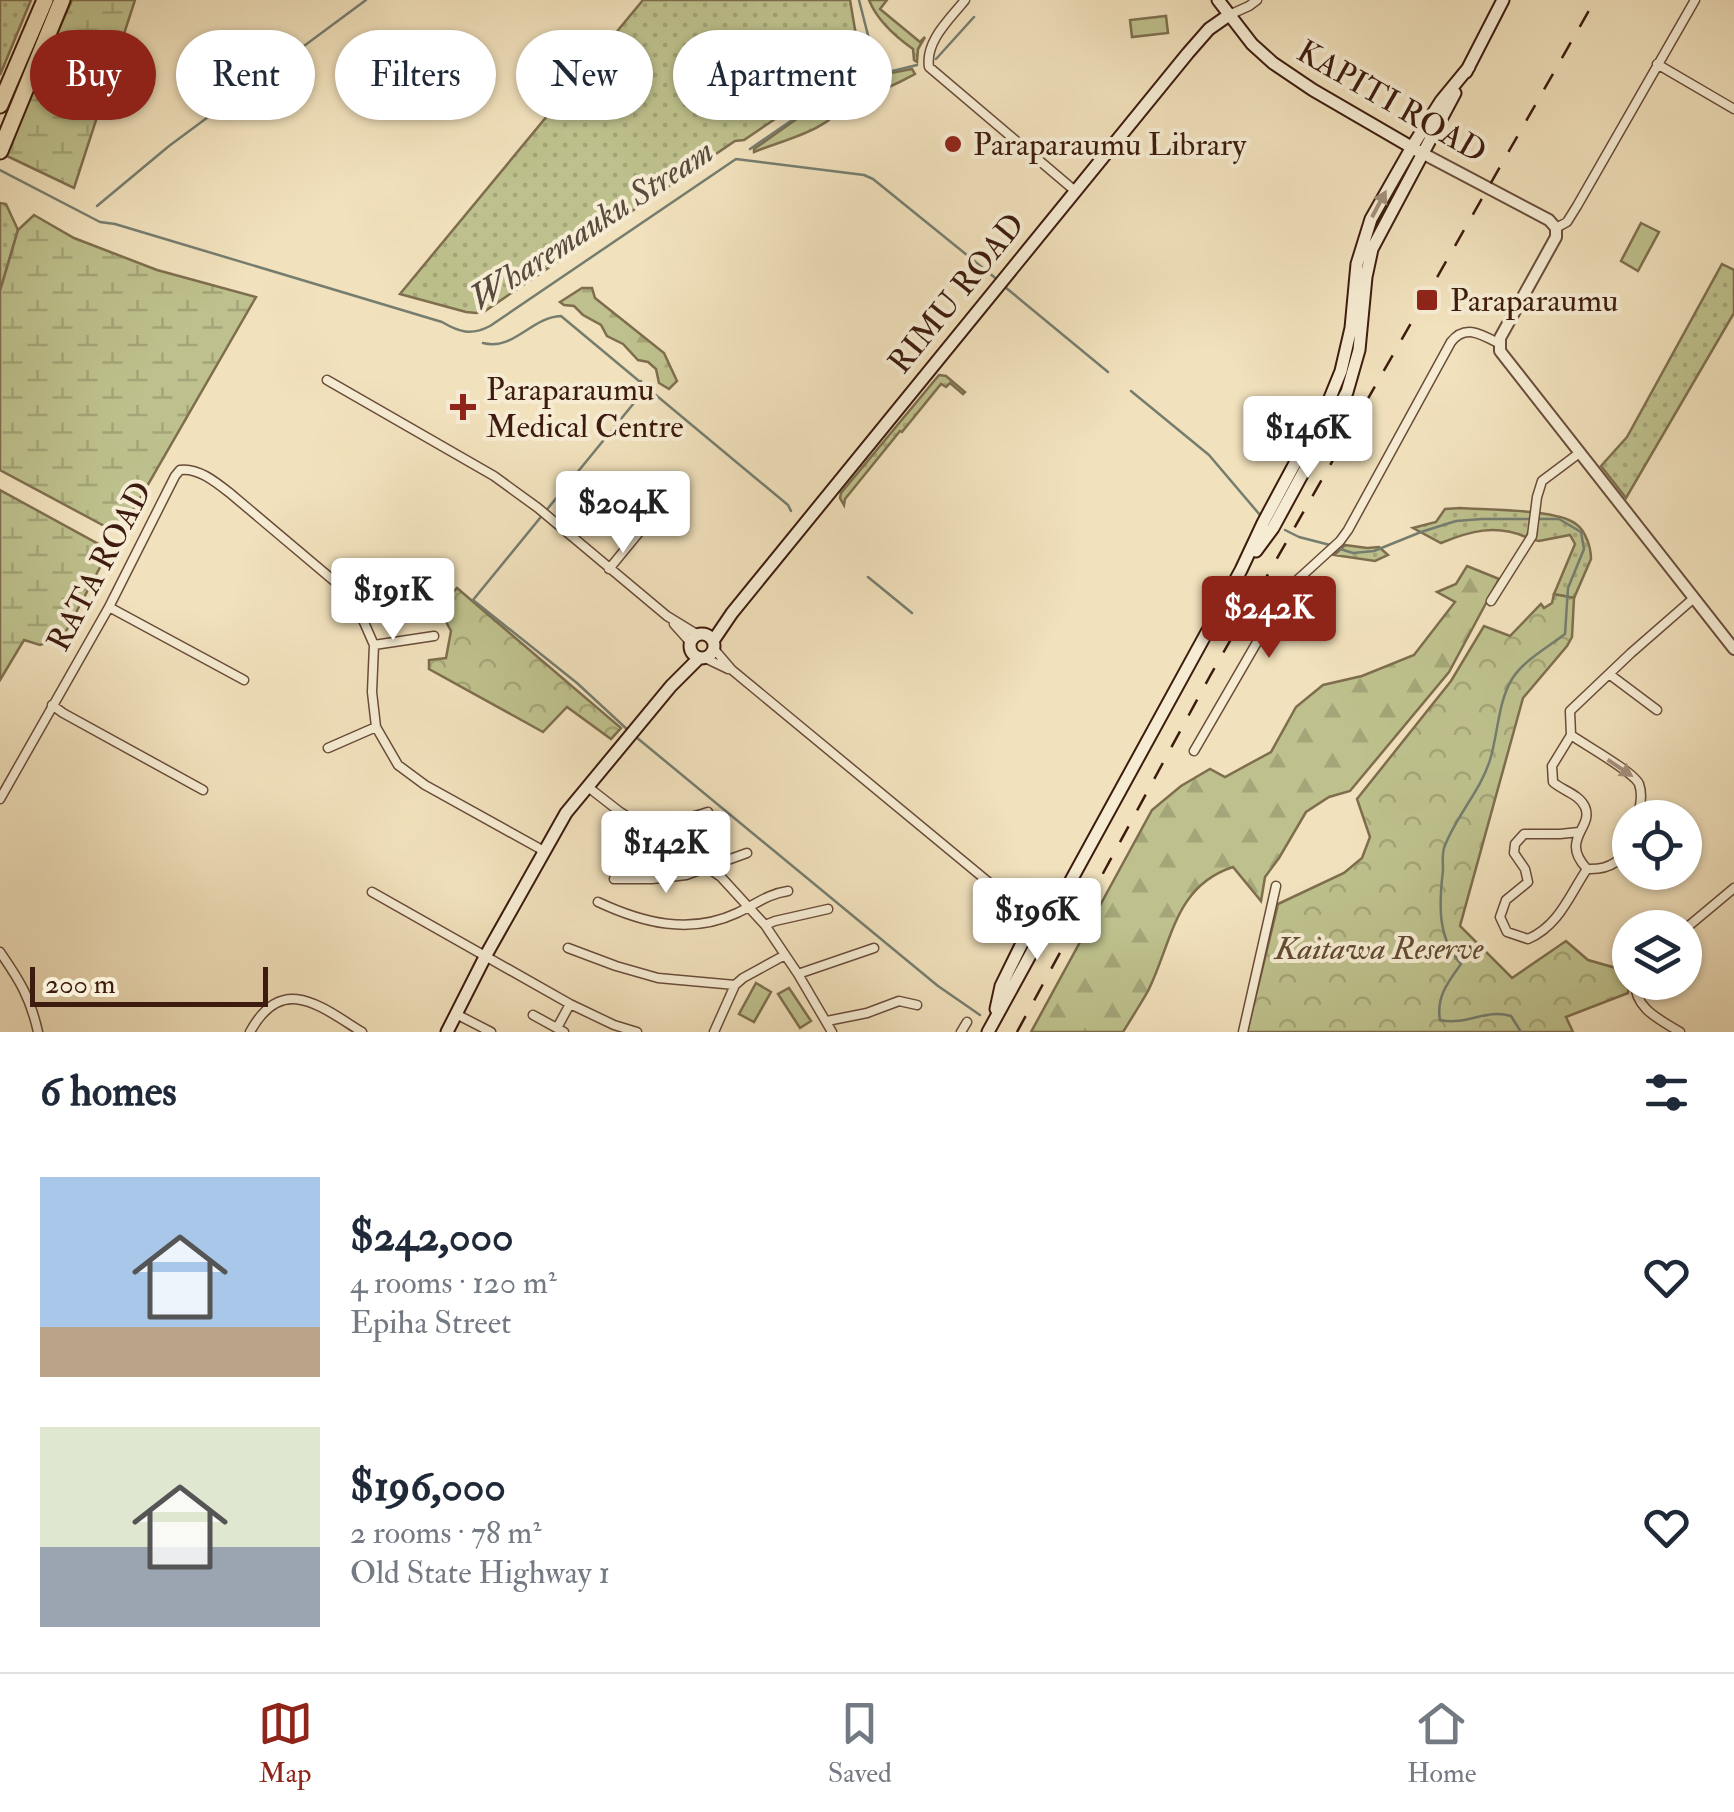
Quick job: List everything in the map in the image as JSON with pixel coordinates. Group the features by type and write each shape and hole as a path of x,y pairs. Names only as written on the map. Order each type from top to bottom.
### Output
{"highway":[{"path":"0,105 45,0"},
{"path":"0,151 62,0"}],"main road":[{"name":"KAPITI ROAD","path":"1218,0 1252,44 1274,63 1312,90 1417,150"},
{"path":"990,1028 1242,570 1338,412 1360,346 1370,255 1441,101 1469,67 1502,0"},
{"name":"RIMU ROAD","path":"447,1032 566,813 1074,190 1209,29 1229,14"},
{"path":"1270,522 1333,392 1348,347 1355,275 1364,236 1381,200 1417,150"},
{"path":"990,1028 1002,986 1028,931 1020,906"}],"street":[{"path":"965,0 932,43 929,67 1074,190"},
{"path":"1229,14 1257,0"},
{"path":"1695,0 1567,222 1556,228 1556,236 1498,342 1502,354 1578,454 1734,649"},
{"path":"1656,64 1734,108"},
{"name":"KAPITI ROAD","path":"1417,150 1549,220 1556,228"},
{"path":"1194,752 1284,597 1340,541 1450,342 1459,333 1469,331 1498,342"},
{"path":"327,380 494,476 538,508 1020,906 1047,924"},
{"path":"1492,601 1534,532 1542,481 1578,454"},
{"name":"RATA ROAD","path":"0,799 109,607 180,470 189,469 232,494 346,592 356,604 374,645"},
{"path":"610,569 682,480"},
{"path":"1587,868 1576,854 1579,832 1587,815 1584,805 1575,794 1563,792 1553,782 1552,766 1571,735 1570,711 1694,598"},
{"path":"109,607 244,680"},
{"path":"434,636 374,645 372,692 376,727 388,751 406,773 544,851"},
{"path":"1609,674 1657,710"},
{"path":"52,705 202,790"},
{"path":"328,748 376,727"},
{"path":"1571,735 1624,768 1638,782 1641,800"},
{"path":"588,787 720,876 765,926 832,1032"},
{"path":"660,838 678,820 708,812"},
{"path":"1579,832 1524,834 1515,844 1514,853 1528,882 1506,900 1500,917 1508,932 1528,939 1538,934 1566,907 1587,868"},
{"path":"614,879 686,875 747,853"},
{"path":"1587,868 1612,865"},
{"path":"1243,1032 1276,886"},
{"path":"1702,915 1734,888"},
{"path":"372,892 570,1004 638,1032"},
{"path":"598,902 631,918 698,924 717,920 772,894 788,892"},
{"path":"765,926 828,910"},
{"path":"568,948 658,978 735,985"},
{"path":"798,974 874,948"},
{"path":"0,952 26,991 38,1032"},
{"path":"714,1032 735,985 785,955"},
{"path":"250,1032 262,1012 291,998 306,1000 362,1032"},
{"path":"1637,1000 1680,1032"},
{"path":"827,1022 899,1001 917,1006"},
{"path":"533,1016 560,1030 570,1004"},
{"path":"456,1014 491,1032"},
{"path":"961,1032 967,1022"}],"green space":[{"path":"0,0 31,0 0,75"},
{"path":"72,0 135,0 125,30 59,30"},
{"path":"643,0 850,0 855,30 673,30 673,120 774,120 744,140 735,141 485,311 466,312 400,294 544,120 653,120 653,30 618,30"},
{"path":"869,0 887,0 880,9 920,42 925,37 918,49 917,62 913,49 877,14"},
{"path":"1166,16 1168,33 1132,37 1130,20"},
{"path":"912,69 915,74 892,85 892,73"},
{"path":"30,93 30,120 96,120 74,188 7,156"},
{"path":"795,120 829,120 806,133 754,149"},
{"path":"0,203 6,204 18,230 0,291"},
{"path":"34,215 74,238 157,270 256,297 127,521 108,528 0,470 0,291 18,230"},
{"path":"1641,223 1659,232 1638,271 1621,261"},
{"path":"1722,264 1734,270 1734,313 1626,498 1601,466 1627,437"},
{"path":"582,288 592,288 595,298 664,353 677,381 669,389 659,383 656,369 648,362 638,360 574,306 560,302"},
{"path":"939,375 965,392 950,383 946,387 941,384 844,505 841,493"},
{"path":"0,490 102,546 106,556 63,637 40,645 24,640 0,680"},
{"path":"1445,509 1554,515 1576,524 1587,540 1591,559 1574,598 1554,594 1575,544 1570,535 1539,541 1535,540 1537,532 1529,531 1526,537 1483,531 1441,543 1413,528 1436,522"},
{"path":"1345,545 1379,547 1388,555 1375,561 1334,555"},
{"path":"1467,566 1499,579 1449,672 1350,791 1329,797 1306,812 1265,877 1261,901 1233,867 1198,888 1177,918 1148,991 1123,1032 1031,1032 1152,810 1210,769 1225,777 1271,752 1296,707 1323,685 1362,676 1414,655 1455,602 1437,592 1456,584"},
{"path":"457,588 621,728 611,739 567,707 543,732 429,669 429,660 446,658 451,631 438,607"},
{"name":"Kaitawa Reserve","path":"1554,594 1574,598 1572,637 1523,698 1460,926 1512,978 1566,941 1588,960 1612,967 1612,999 1566,1017 1573,1032 1247,1032 1278,904 1344,873 1362,858 1370,837 1357,799 1451,681 1484,626 1510,636 1541,604 1544,608 1552,603"},
{"path":"756,983 771,992 754,1022 739,1014"},
{"path":"789,988 811,1021 800,1028 778,994"}],"waterway":[{"path":"97,206 169,146 366,0"},
{"path":"750,149 839,92 868,68 871,47 859,0"},
{"path":"936,59 974,17"},
{"path":"892,71 917,65"},
{"name":"Wharemauku Stream","path":"0,170 100,222 465,332 490,326 736,159 873,179 999,281"},
{"name":"Wharemauku Stream","path":"1005,287 1108,372"},
{"path":"483,343 504,342 561,316 791,511"},
{"path":"630,732 577,683 473,600 634,403 641,381"},
{"name":"Wharemauku Stream","path":"1131,391 1209,455 1260,515"},
{"name":"Wharemauku Stream","path":"1337,548 1353,553 1374,551 1456,521 1482,519 1559,519 1581,532 1584,549 1568,588 1565,634 1529,660 1512,679 1486,772 1443,853 1441,920 1448,943 1461,964 1441,997 1440,1020 1502,1014 1511,1016 1521,1032"},
{"name":"Wharemauku Stream","path":"1285,530 1330,545"},
{"path":"868,577 912,613"},
{"path":"636,737 938,986 980,1015"}],"railway":[{"path":"1017,1032 1210,676 1595,0"}],"place":[{"name":"Paraparaumu Library","path":"953,144"},
{"name":"Paraparaumu","path":"1427,300"},
{"name":"Paraparaumu Medical Centre","path":"463,407"}]}
